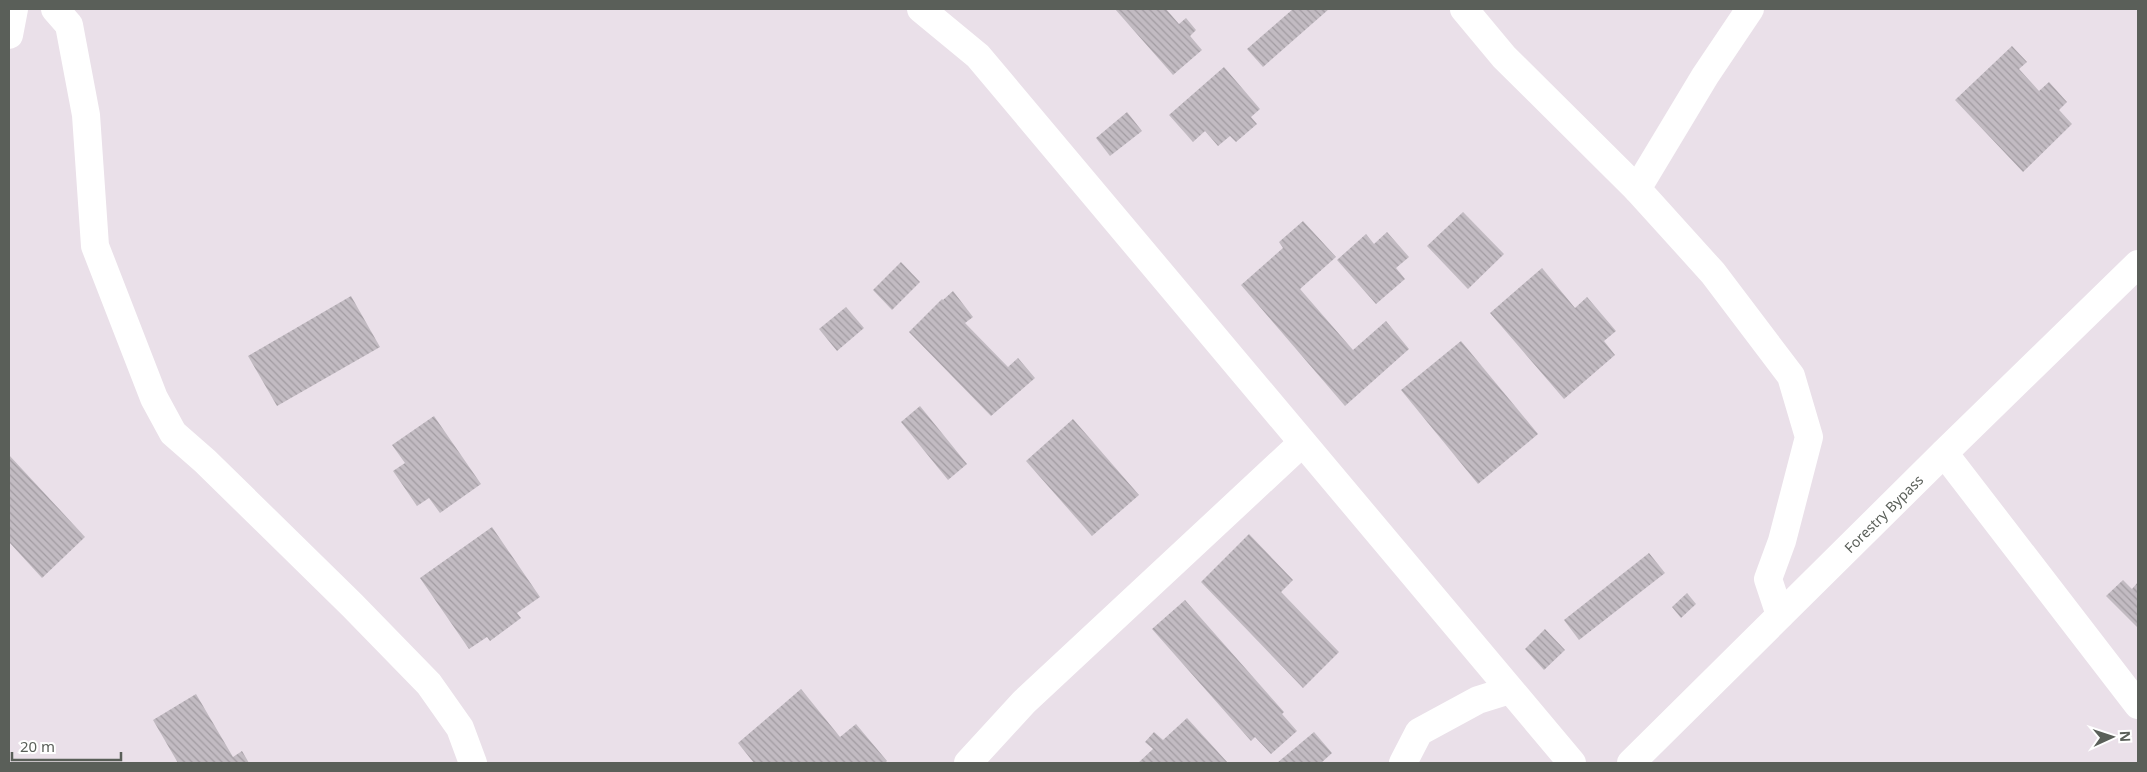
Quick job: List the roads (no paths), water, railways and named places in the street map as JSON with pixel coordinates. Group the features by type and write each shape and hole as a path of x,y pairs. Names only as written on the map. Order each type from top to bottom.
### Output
{"street":[{"path":"9,34 14,9"},
{"path":"55,9 69,25 86,115 95,246 154,398 173,433 205,461 331,584 429,684 460,728 473,763"},
{"path":"921,9 978,56 1572,763"},
{"path":"1464,9 1504,57 1637,189 1713,273 1791,376 1809,437 1782,541 1768,579 1780,615"},
{"path":"1637,189 1705,76 1750,9"},
{"name":"Forestry Bypass","path":"1631,763 2138,264"},
{"path":"968,763 1024,702 1302,443"},
{"path":"1944,453 2138,705"},
{"path":"1403,763 1419,732 1478,700 1510,690"}]}
